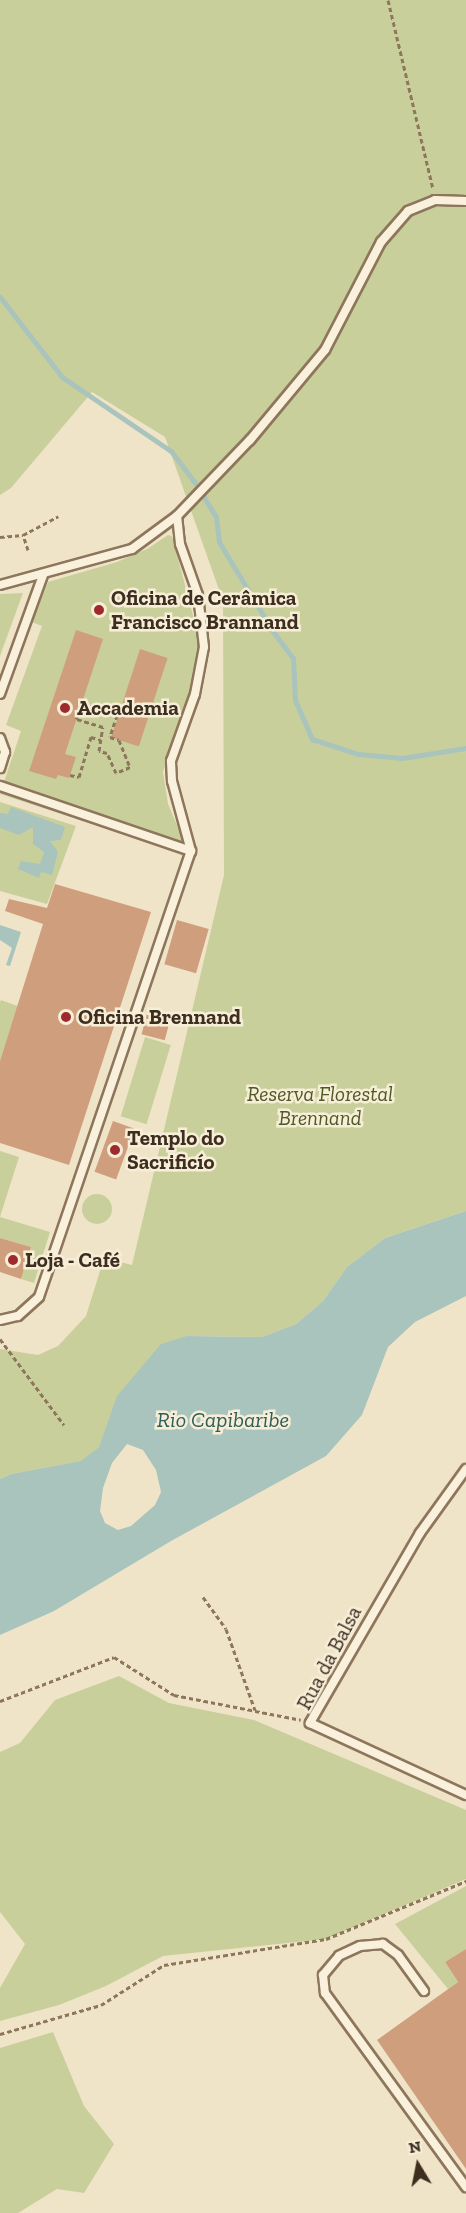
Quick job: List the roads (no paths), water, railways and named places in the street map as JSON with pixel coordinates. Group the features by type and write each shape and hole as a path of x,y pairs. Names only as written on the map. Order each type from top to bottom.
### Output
{"lane":[{"path":"0,585 132,549 177,516 250,440 325,350 381,242 408,211 435,200 466,201"},
{"path":"0,1320 18,1316 39,1297 191,851 177,803 171,761 195,694 204,646 198,595 180,544 177,516"},
{"path":"0,694 43,575"},
{"path":"0,738 5,752 0,768"},
{"path":"0,786 191,851"},
{"name":"Rua da Balsa","path":"466,1469 420,1533 310,1723 466,1795"},
{"path":"424,1991 398,1955 383,1944 360,1946 339,1956 323,1974 325,1993 466,2187"}],"water":[{"path":"11,807 65,827 61,840 50,841 58,852 52,875 41,872 39,878 18,869 21,861 40,864 44,852 33,844 33,827 19,835 0,828 0,813 8,814"},
{"path":"0,925 21,932 10,966 6,965 12,948 0,940"},
{"name":"Rio Capibaribe","path":"466,1211 466,1296 415,1322 388,1347 362,1415 326,1456 171,1541 54,1611 0,1635 0,1479 11,1474 81,1461 99,1447 117,1396 161,1344 187,1336 262,1337 296,1324 323,1301 347,1267 385,1238","holes":["127,1444 143,1450 156,1470 161,1492 155,1505 131,1526 118,1530 105,1523 100,1511 103,1488 112,1463"]}],"waterway":[{"path":"0,297 62,377 171,451 194,481 216,517 219,542 274,633 293,658 295,700 312,739 358,754 402,758 466,748"}],"place":[{"name":"Oficina de Cerâmica Francisco Brannand","path":"99,610"},
{"name":"Accademia","path":"65,708"},
{"name":"Oficina Brennand","path":"66,1017"},
{"name":"Templo do Sacrificío","path":"115,1150"},
{"name":"Loja - Café","path":"13,1260"}],"park label":[{"name":"Reserva Florestal Brennand","path":"320,1106"}]}
